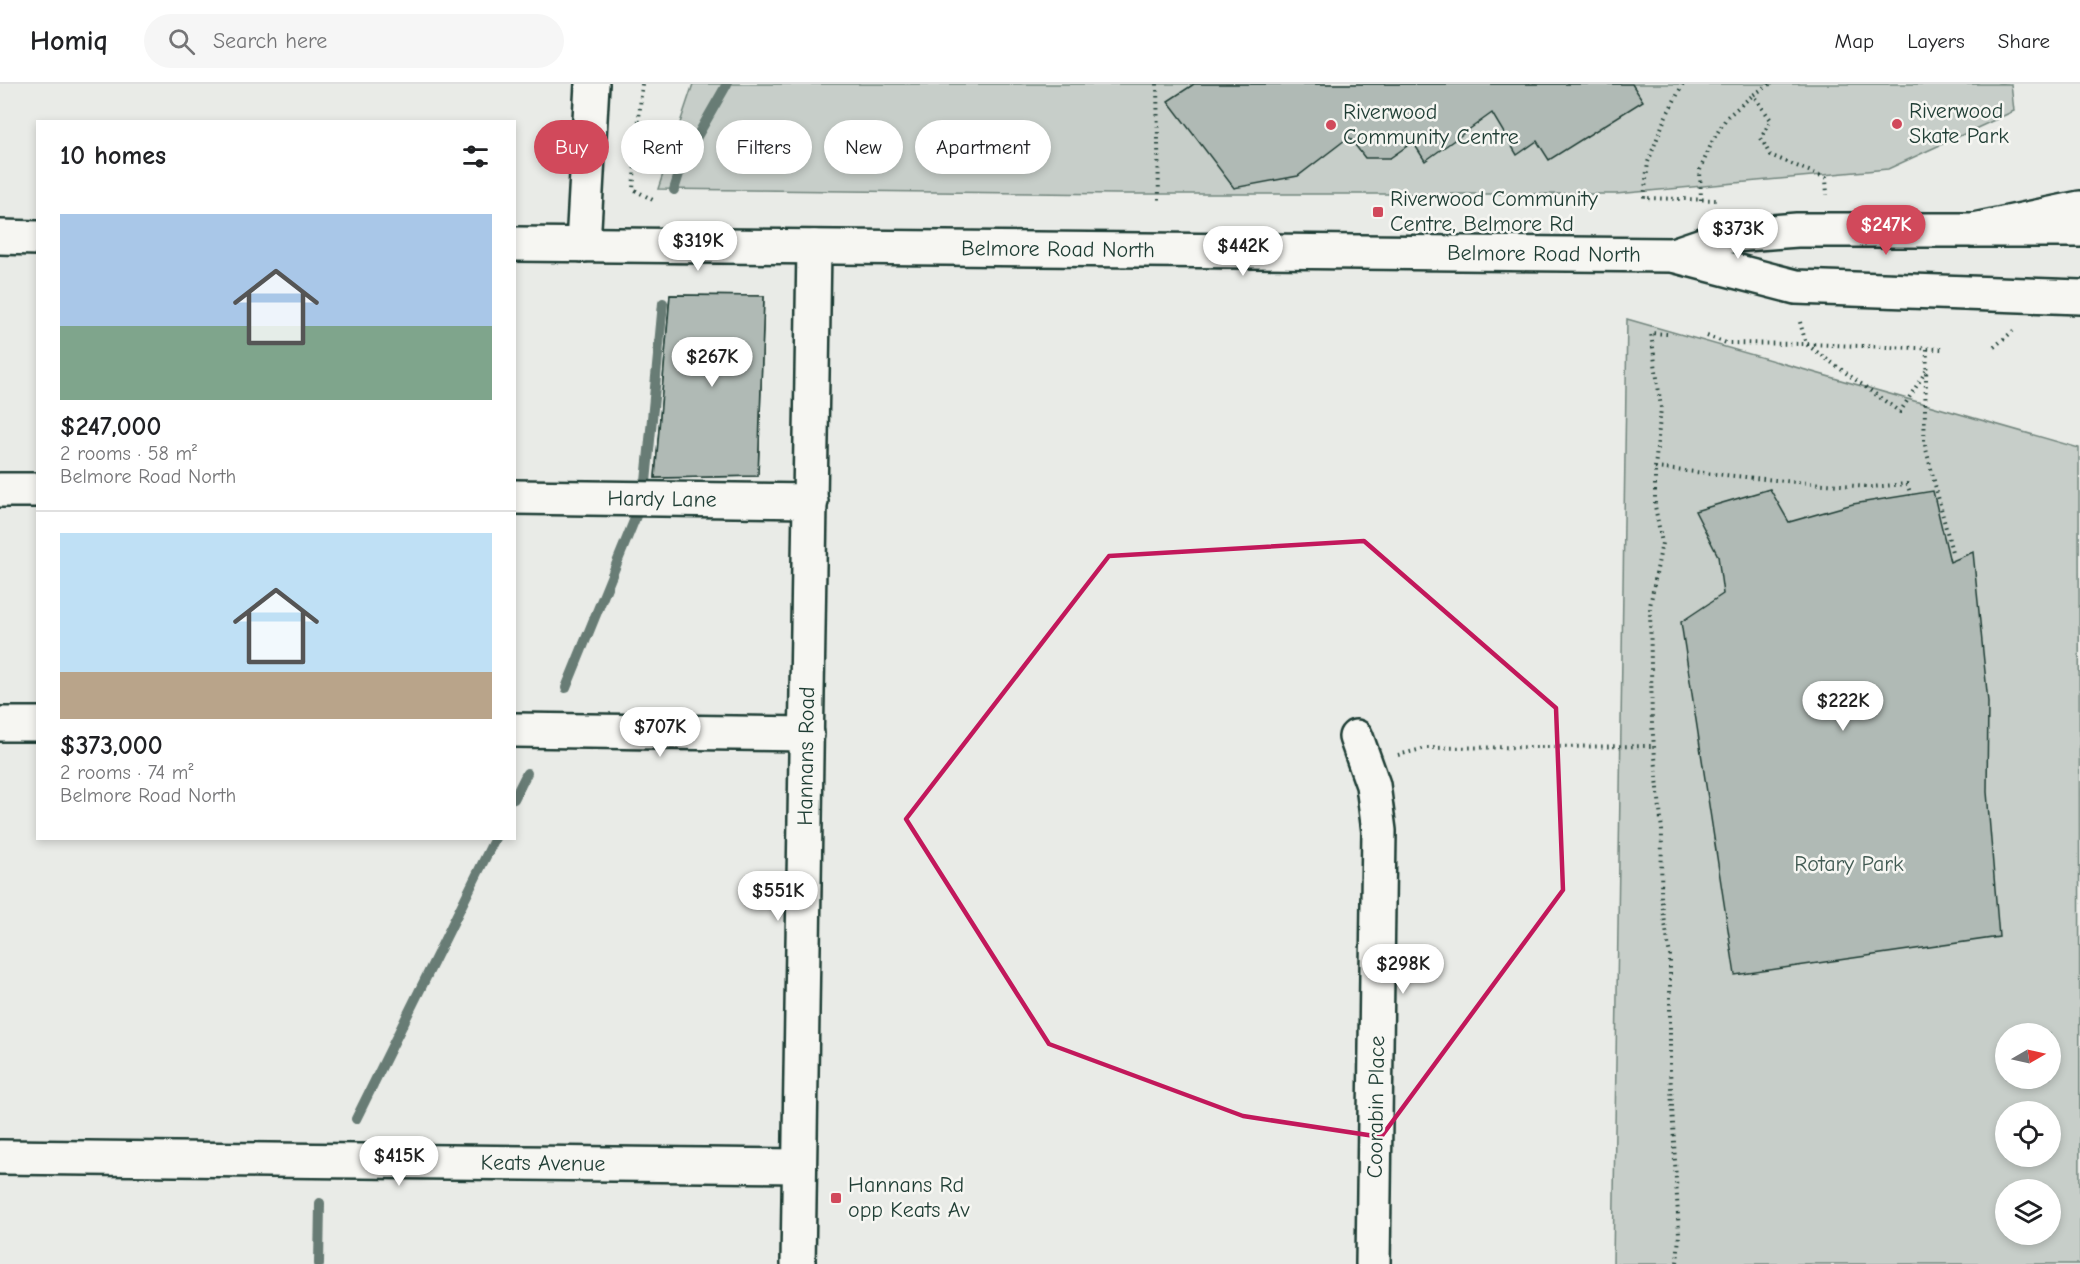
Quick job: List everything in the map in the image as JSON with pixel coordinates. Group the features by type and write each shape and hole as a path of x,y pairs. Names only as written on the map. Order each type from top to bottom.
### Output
{"main road":[{"path":"583,245 592,84"},
{"path":"1974,230 2080,208"},
{"name":"Belmore Road North","path":"1673,255 1732,235 1797,230 2080,230"},
{"path":"0,237 36,238"},
{"name":"Belmore Road North","path":"516,244 1673,255 1796,286 2080,297"},
{"name":"Hannans Road","path":"798,1264 814,247"},
{"path":"0,490 36,490"},
{"name":"Hardy Lane","path":"516,497 811,501"},
{"path":"0,724 36,724"},
{"path":"516,730 807,734"},
{"name":"Coorabin Place","path":"1356,737 1373,785 1379,831 1373,1264"},
{"name":"Keats Avenue","path":"0,1157 799,1166"}],"path":[{"path":"642,84 633,189 653,200"},
{"path":"1156,84 1159,200"},
{"path":"1683,84 1665,118 1648,162 1644,198 1701,200 1700,170 1713,140 1727,117 1770,84"},
{"path":"1753,95 1771,120 1761,138 1770,155 1826,178 1827,202"},
{"path":"1667,334 1651,333 1661,408 1655,468 1655,506 1662,543 1650,606 1654,746 1662,831 1661,896 1670,956 1670,1070 1679,1234 1677,1264"},
{"path":"1707,336 1726,343 1942,349"},
{"path":"1806,344 1900,412 1926,371"},
{"path":"1927,349 1924,441 1952,552"},
{"path":"1655,468 1871,487 1907,484 1911,495"},
{"path":"1368,769 1400,754 1426,748 1654,746"}],"highlighted area":[{"path":"1364,541 1556,708 1563,890 1381,1137 1243,1116 1049,1044 906,819 1109,556"}],"green space":[{"path":"693,84 2011,84 2014,111 1888,169 1616,194 1117,194 658,189 663,174 704,174 704,120 681,120"},
{"name":"Rotary Park","path":"1627,319 2079,448 2080,1264 1613,1264"}],"building":[{"name":"Riverwood Community Centre","path":"1194,84 1632,84 1643,101 1549,160 1537,141 1517,155 1492,113 1425,161 1413,142 1390,158 1365,158 1349,137 1298,176 1234,188 1168,101"},
{"path":"670,295 764,296 758,476 655,478"},
{"path":"670,295 764,296 758,476 655,478"},
{"path":"1770,489 1789,522 1853,504 1933,491 1950,562 1973,552 1988,702 1987,792 1999,937 1735,975 1681,622 1723,594 1718,556 1695,511"}],"waterway":[{"path":"674,190 683,161 727,84"},
{"path":"646,482 663,303"},
{"path":"566,688 636,516"},
{"path":"516,795 527,773"},
{"path":"356,1119 494,840"},
{"path":"319,1264 320,1203"}],"place":[{"name":"Riverwood Skate Park","path":"1897,124"},
{"name":"Riverwood Community Centre","path":"1331,125"},
{"name":"Riverwood Community Centre, Belmore Rd","path":"1378,212"},
{"name":"Hannans Rd opp Keats Av","path":"836,1198"}]}
